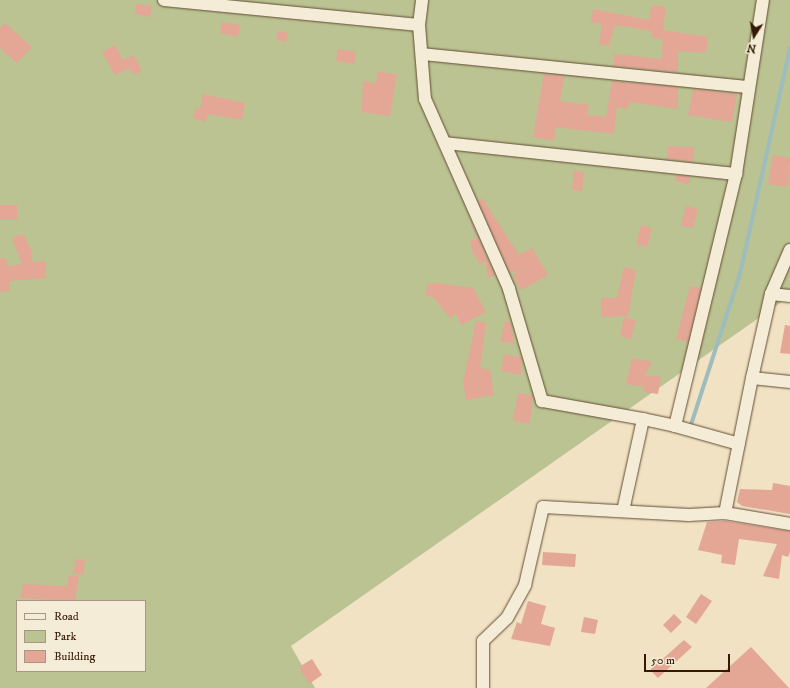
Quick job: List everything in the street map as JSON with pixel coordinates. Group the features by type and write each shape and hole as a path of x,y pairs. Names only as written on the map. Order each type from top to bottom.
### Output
{"street":[{"path":"164,0 419,25"},
{"path":"422,0 419,25 426,99 509,289 542,400 675,426 739,444"},
{"path":"675,426 736,174 748,87 763,0"},
{"path":"422,54 748,87"},
{"path":"445,143 736,174"},
{"path":"725,513 752,378 771,294 790,250"},
{"path":"771,294 790,296"},
{"path":"752,378 790,382"},
{"path":"623,511 643,419"},
{"path":"483,688 483,641 506,618 525,585 543,507 689,515 725,513 790,524"}],"green space":[{"path":"0,0 790,0 790,296 291,646 315,688 0,688"}],"building":[{"path":"136,4 152,6 150,17 135,14"},
{"path":"652,5 666,7 663,30 708,37 706,53 678,51 678,72 613,66 614,54 661,59 663,40 651,37 652,31 615,25 609,46 599,44 602,24 591,22 593,9 649,20"},
{"path":"222,22 240,25 238,37 220,33"},
{"path":"5,23 32,47 17,63 0,48 0,28"},
{"path":"278,31 288,33 286,42 276,40"},
{"path":"115,45 123,60 134,55 142,71 133,75 130,68 115,75 102,52"},
{"path":"338,49 356,52 354,64 336,61"},
{"path":"378,71 397,75 390,116 362,112 363,81 376,83"},
{"path":"544,74 564,76 560,101 589,105 587,115 606,117 612,81 678,87 678,109 629,102 628,109 617,107 614,134 556,127 554,141 533,137"},
{"path":"693,89 737,94 732,122 688,115"},
{"path":"203,94 245,103 242,120 207,114 206,122 193,118 196,108 200,109"},
{"path":"668,146 694,147 693,162 667,159"},
{"path":"773,155 790,158 788,187 768,184"},
{"path":"574,170 584,172 582,191 572,190"},
{"path":"677,175 690,177 690,185 675,181"},
{"path":"482,198 519,255 532,248 548,275 521,290 513,276 518,271 510,273 478,201"},
{"path":"0,205 17,205 17,220 0,220"},
{"path":"686,206 698,209 693,228 681,226"},
{"path":"470,222 495,276 488,277 485,261 480,264 473,253 470,241 477,238"},
{"path":"641,225 652,228 647,247 636,244"},
{"path":"23,234 31,249 32,262 45,261 46,278 9,281 10,291 0,292 0,258 6,258 7,266 22,264 12,238"},
{"path":"624,267 636,270 628,316 602,317 601,298 617,298"},
{"path":"437,283 473,288 486,312 461,325 456,313 450,318 433,297 426,296 427,284"},
{"path":"690,286 701,288 688,342 676,339"},
{"path":"624,317 636,320 631,339 620,336"},
{"path":"476,321 486,323 480,368 490,370 494,395 466,400 463,382"},
{"path":"505,321 511,322 514,344 500,341"},
{"path":"785,325 790,326 790,354 780,353"},
{"path":"504,354 521,357 521,375 501,371"},
{"path":"632,358 653,362 644,375 661,377 658,394 644,392 644,387 626,384"},
{"path":"518,393 533,396 530,424 513,421"},
{"path":"773,483 790,486 790,514 742,506 737,502 740,489 772,490"},
{"path":"725,521 790,531 790,552 788,557 782,555 779,579 763,576 777,544 739,539 735,565 721,563 722,555 698,550 707,522"},
{"path":"543,552 576,554 575,567 542,565"},
{"path":"76,559 85,560 83,575 73,573"},
{"path":"69,575 79,576 75,600 20,598 23,584 67,586"},
{"path":"701,594 712,601 696,624 686,617"},
{"path":"528,601 546,606 541,624 555,628 550,646 511,639 517,622 521,624"},
{"path":"674,614 682,622 671,633 663,625"},
{"path":"584,617 598,620 595,634 581,632"},
{"path":"684,640 692,647 658,678 650,670"},
{"path":"751,647 789,688 706,688"},
{"path":"312,659 322,675 309,684 299,667"}],"waterway":[{"path":"690,428 740,274 790,48"}]}
